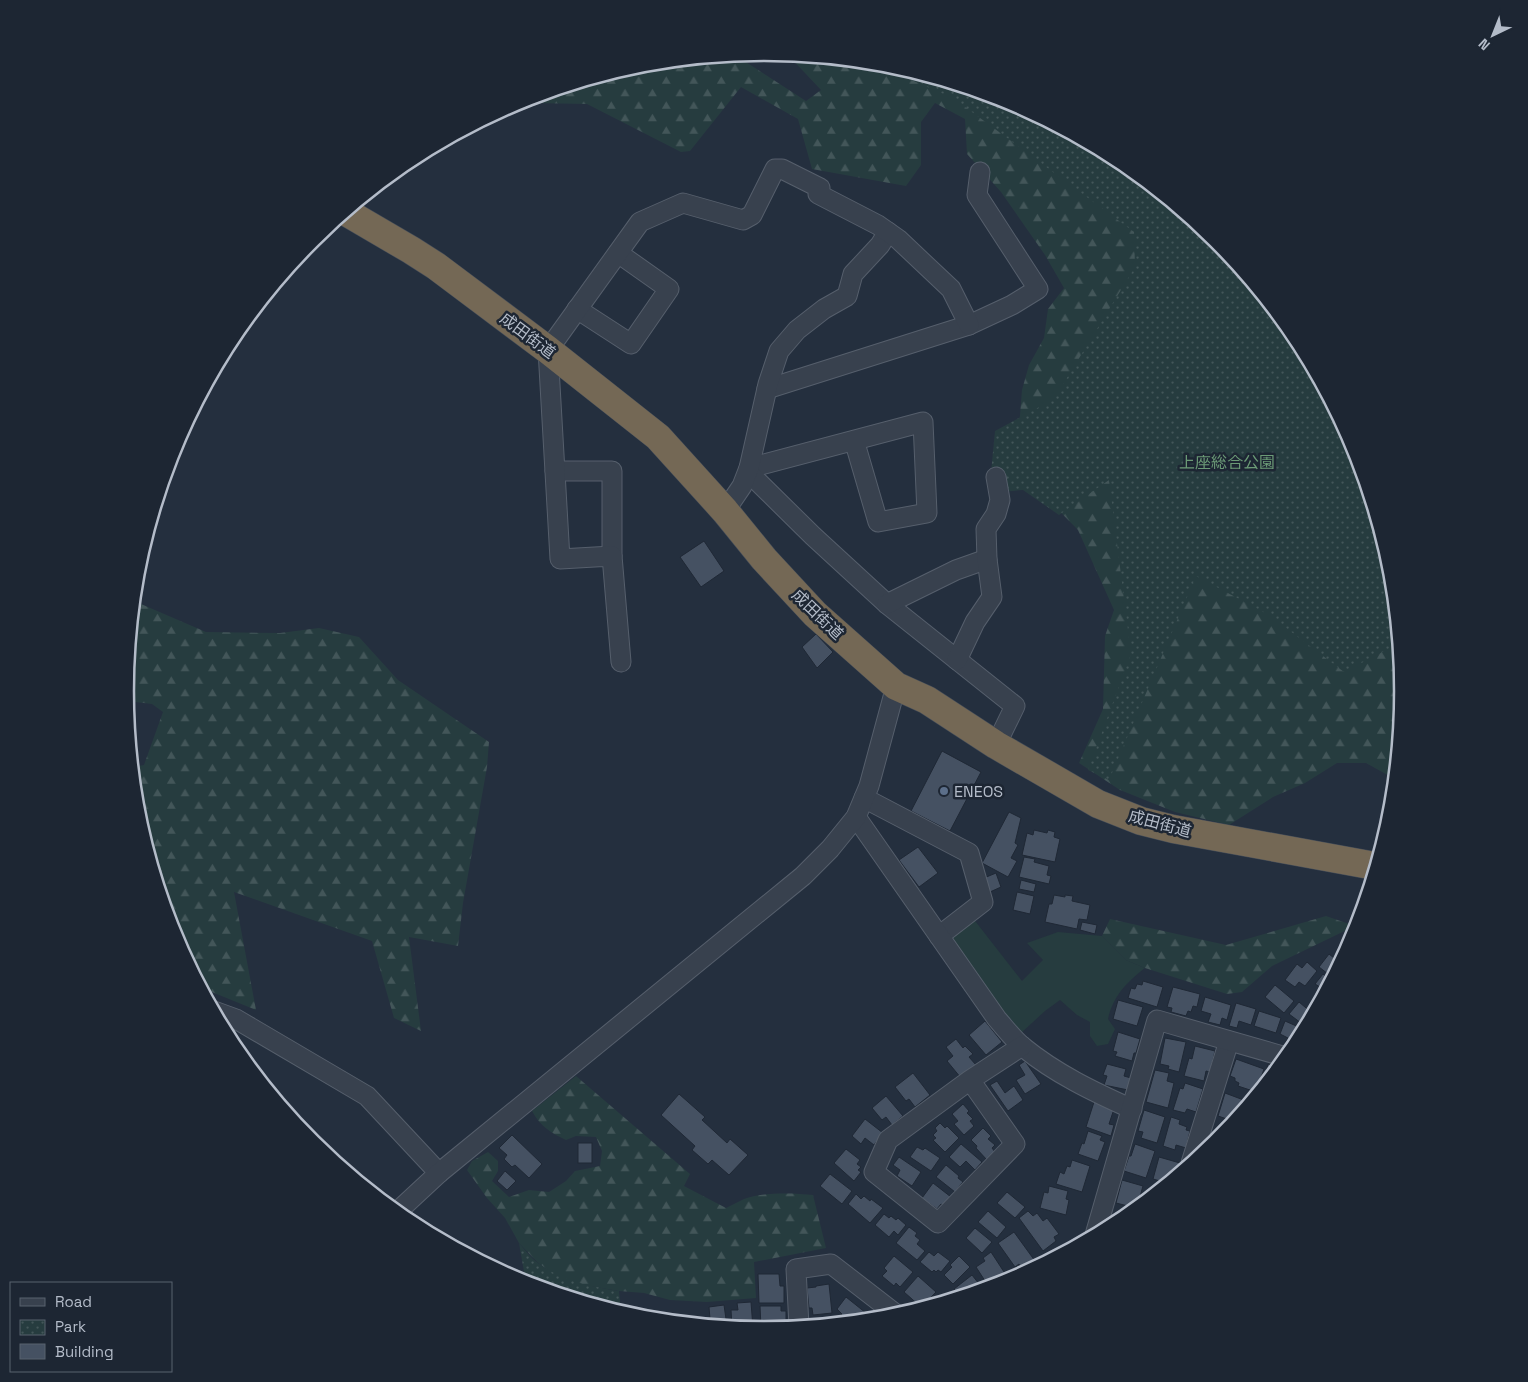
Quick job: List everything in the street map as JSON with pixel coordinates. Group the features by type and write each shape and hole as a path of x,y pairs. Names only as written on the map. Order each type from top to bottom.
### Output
{"highway":[{"name":"成田街道","path":"352,216 436,266 548,350 658,437 725,511 764,559 815,614 896,686 926,700 996,745 1098,804 1141,821 1173,829 1369,865"}],"street":[{"path":"612,556 560,559 548,350 640,222 684,203 744,220 752,215 775,169 782,169 820,188 818,194 878,225 898,239 951,289 968,325"},
{"path":"767,389 968,325 1012,305 1038,289 977,195 980,172"},
{"path":"725,511 742,486 748,470 767,389 779,351 797,330 824,309 847,296 853,274 880,245 888,232"},
{"path":"577,309 631,344 669,289 618,253"},
{"path":"748,470 854,440 924,422 927,513 878,522 854,440"},
{"path":"748,470 813,536 887,604 1015,706 996,745"},
{"path":"555,471 612,471 612,556 621,662"},
{"path":"957,660 976,622 992,597 987,559 986,528 996,514 1000,500 996,477"},
{"path":"887,604 956,570 987,559"},
{"path":"403,1207 439,1173 803,876 830,849 856,817 869,786 896,686"},
{"path":"864,798 969,853 983,902 939,936"},
{"path":"856,817 997,1019 1022,1046 1056,1071 1080,1085 1132,1109"},
{"path":"224,1014 236,1019 367,1096 439,1173"},
{"path":"1098,1225 1157,1020 1278,1055"},
{"path":"1195,1149 1229,1040"},
{"path":"970,1080 1015,1144 938,1223 874,1172 888,1140 970,1080 1022,1046"},
{"path":"799,1319 796,1269 831,1264 889,1309"}],"green space":[{"path":"746,62 806,101 821,90 795,63 887,73 927,83 990,104 1161,232 1388,607 1394,691 1388,775 1366,763 1337,763 1305,783 1273,797 1229,825 1175,812 1120,790 1079,763 1103,709 1105,636 1114,610 1078,530 1023,474 1018,440 1022,390 1029,365 1044,338 1048,309 1064,288 1045,255 1001,192 967,154 965,119 935,103 921,122 921,165 906,186 812,169 798,119 741,87 690,151 681,152 587,104 539,103 601,83 641,73 723,63"},
{"name":"上座総合公園","path":"906,78 966,95 1005,109 1043,126 1114,167 1147,191 1209,246 1264,308 1288,341 1309,376 1329,412 1346,450 1372,528 1382,568 1392,647 1344,672 1269,615 1196,576 1109,780 1088,770 1131,654 1109,480 1059,515 1023,490 989,493 995,431 1054,399 1135,267 1134,232 953,98"},
{"path":"141,604 206,632 280,633 319,628 359,637 398,680 489,742 487,767 463,903 458,946 409,937 421,1031 394,1018 372,941 234,892 256,1010 211,992 182,932 156,854 146,814 139,766 144,765 163,712 152,704 135,702 136,650"},
{"path":"1326,916 1349,924 1347,930 1272,966 1242,992 1227,994 1145,968 1126,960 1102,936 1110,919 1226,945"},
{"path":"972,917 1022,981 1043,960 1027,943 1058,932 1102,936 1126,960 1145,968 1127,984 1113,1003 1108,1019 1115,1029 1108,1044 1097,1046 1090,1036 1090,1022 1077,1015 1060,1000 1020,1034 948,936"},
{"path":"576,1076 690,1174 684,1186 726,1208 744,1199 760,1195 813,1195 826,1248 754,1262 756,1298 707,1302 670,1300 644,1293 578,1284 556,1276 537,1262 519,1243 505,1218 487,1198 467,1170 472,1161 488,1152 498,1161 498,1171 492,1181 509,1197 529,1190 549,1192 566,1181 575,1171 600,1166 602,1151 596,1137 576,1136 566,1140 546,1128 532,1111"},
{"path":"519,1243 535,1261 557,1275 587,1285 619,1291 620,1304 562,1287 524,1273"}],"building":[{"path":"704,541 724,571 701,587 680,557"},
{"path":"816,634 833,652 817,668 802,647"},
{"path":"942,751 981,772 950,831 911,811"},
{"path":"1009,812 1021,818 1015,843 1018,845 1011,858 1017,861 1008,877 982,863"},
{"path":"1034,830 1047,833 1048,830 1055,832 1054,837 1060,839 1055,862 1022,855 1027,833 1033,835"},
{"path":"918,847 938,873 919,887 899,860"},
{"path":"1024,857 1035,859 1034,862 1049,866 1047,875 1051,876 1049,884 1019,877"},
{"path":"996,873 1001,887 990,892 984,878"},
{"path":"1021,880 1036,884 1034,892 1019,889"},
{"path":"1017,892 1034,896 1030,914 1013,910"},
{"path":"1054,895 1073,896 1072,901 1090,905 1087,920 1079,919 1077,929 1045,922 1049,904 1052,904"},
{"path":"1082,922 1097,925 1095,934 1080,930"},
{"path":"1329,954 1334,958 1327,973 1319,967"},
{"path":"1307,962 1317,971 1305,986 1299,982 1295,987 1285,980 1297,964 1302,968"},
{"path":"1323,974 1326,976 1320,987 1315,984"},
{"path":"1143,981 1163,987 1157,1007 1128,998 1131,988 1135,989 1137,984 1142,985"},
{"path":"1275,985 1294,1001 1284,1013 1265,997"},
{"path":"1173,987 1200,994 1197,1007 1193,1006 1191,1012 1188,1011 1186,1016 1171,1012 1172,1008 1167,1007"},
{"path":"1205,997 1231,1005 1227,1020 1222,1018 1220,1025 1208,1022 1211,1014 1201,1011"},
{"path":"1118,1000 1143,1007 1137,1026 1113,1019"},
{"path":"1299,1002 1307,1009 1299,1022 1289,1014"},
{"path":"1236,1003 1256,1009 1251,1025 1239,1021 1237,1028 1229,1026"},
{"path":"1259,1011 1281,1018 1276,1033 1254,1026"},
{"path":"985,1021 1002,1042 986,1055 969,1035"},
{"path":"1285,1021 1297,1026 1286,1044 1288,1038 1280,1034"},
{"path":"1118,1032 1140,1039 1132,1061 1115,1056 1117,1052 1113,1051"},
{"path":"1165,1038 1186,1042 1179,1072 1168,1069 1169,1066 1160,1064"},
{"path":"956,1039 963,1048 965,1046 973,1054 969,1057 976,1065 961,1078 947,1061 953,1056 946,1047"},
{"path":"1195,1046 1215,1051 1210,1072 1206,1071 1204,1081 1184,1076 1189,1058 1192,1059"},
{"path":"1236,1059 1264,1069 1261,1078 1250,1090 1238,1086 1239,1083 1235,1081 1235,1078 1230,1076"},
{"path":"1025,1061 1041,1084 1025,1094 1016,1080 1025,1075 1019,1065"},
{"path":"1107,1064 1126,1069 1124,1076 1131,1078 1128,1090 1104,1085 1107,1076 1103,1075"},
{"path":"1155,1070 1169,1073 1167,1081 1174,1083 1168,1108 1146,1102"},
{"path":"913,1073 930,1095 915,1107 909,1099 906,1101 895,1087"},
{"path":"997,1081 1005,1093 1014,1086 1023,1100 1008,1111 990,1085"},
{"path":"1185,1083 1203,1089 1196,1112 1187,1109 1185,1113 1173,1110 1180,1088 1183,1089"},
{"path":"1225,1093 1242,1100 1225,1118 1218,1116"},
{"path":"679,1094 705,1117 702,1120 727,1143 730,1139 748,1155 729,1175 712,1160 708,1164 692,1150 695,1146 661,1115"},
{"path":"886,1096 903,1116 892,1125 886,1117 882,1120 872,1108"},
{"path":"1094,1102 1114,1109 1109,1124 1114,1125 1111,1136 1086,1127"},
{"path":"963,1104 969,1111 967,1113 973,1119 970,1121 974,1126 964,1135 954,1124 958,1121 952,1114"},
{"path":"1144,1110 1165,1117 1157,1143 1141,1138 1143,1132 1138,1131"},
{"path":"1171,1117 1180,1120 1179,1124 1187,1127 1186,1130 1190,1131 1186,1148 1176,1145 1175,1150 1163,1146"},
{"path":"865,1119 883,1133 874,1145 865,1138 861,1144 852,1136"},
{"path":"940,1123 945,1128 947,1126 959,1138 945,1152 933,1140 936,1138 933,1135 937,1131 935,1128"},
{"path":"983,1128 991,1136 988,1139 995,1145 992,1148 995,1152 987,1160 971,1140"},
{"path":"1088,1131 1102,1136 1100,1140 1105,1142 1098,1161 1078,1154 1082,1143 1084,1144"},
{"path":"512,1135 542,1164 529,1178 515,1165 512,1167 504,1159 507,1155 499,1148"},
{"path":"578,1143 592,1143 592,1163 578,1163"},
{"path":"961,1144 982,1162 975,1170 966,1161 960,1167 949,1157"},
{"path":"1135,1144 1155,1151 1146,1178 1124,1171"},
{"path":"917,1147 923,1150 925,1148 940,1158 931,1171 910,1157"},
{"path":"846,1149 860,1160 857,1164 861,1167 858,1170 861,1172 854,1181 834,1163"},
{"path":"899,1157 921,1172 912,1186 897,1176 900,1170 893,1165"},
{"path":"1159,1157 1180,1163 1159,1181 1153,1179"},
{"path":"1072,1160 1090,1166 1082,1192 1056,1184 1060,1172 1064,1174 1067,1166 1070,1167"},
{"path":"946,1165 963,1182 955,1192 936,1177"},
{"path":"505,1171 516,1181 507,1190 497,1181"},
{"path":"830,1174 852,1191 842,1204 820,1186"},
{"path":"1122,1180 1143,1186 1140,1196 1127,1206 1116,1203"},
{"path":"933,1183 951,1197 944,1206 941,1204 937,1209 922,1198"},
{"path":"1049,1186 1068,1191 1066,1199 1069,1200 1066,1215 1040,1208 1044,1192 1048,1193"},
{"path":"1007,1192 1025,1207 1015,1218 997,1203"},
{"path":"856,1194 861,1199 864,1196 870,1201 871,1199 883,1208 870,1223 848,1204"},
{"path":"988,1211 1006,1227 997,1238 978,1222"},
{"path":"1028,1211 1033,1216 1037,1213 1043,1221 1047,1218 1059,1234 1054,1237 1056,1241 1043,1251 1019,1218"},
{"path":"884,1214 896,1220 898,1218 906,1225 898,1235 894,1231 889,1237 875,1225"},
{"path":"909,1227 917,1233 915,1236 920,1240 917,1244 925,1251 917,1260 896,1243"},
{"path":"975,1228 992,1242 982,1253 966,1238"},
{"path":"1014,1232 1034,1260 1015,1267 998,1243"},
{"path":"929,1252 934,1256 938,1252 950,1261 941,1272 934,1270 932,1272 920,1262"},
{"path":"991,1252 1005,1273 985,1280 976,1267 985,1261 983,1258"},
{"path":"894,1256 913,1272 900,1287 896,1283 894,1286 882,1276 887,1271 884,1268"},
{"path":"959,1256 970,1267 953,1284 944,1275"},
{"path":"758,1274 779,1274 780,1286 784,1286 784,1303 759,1303"},
{"path":"972,1275 978,1283 955,1290 954,1289"},
{"path":"918,1276 936,1292 930,1298 915,1302 904,1292"},
{"path":"829,1284 832,1313 813,1315 812,1308 809,1308 807,1288"},
{"path":"846,1297 865,1312 840,1316 842,1314 837,1309"},
{"path":"751,1302 752,1320 732,1319 731,1310 738,1310 737,1303"},
{"path":"724,1305 726,1319 710,1318 709,1307"},
{"path":"760,1306 781,1306 781,1311 786,1311 786,1320 761,1321"}],"place":[{"name":"ENEOS","path":"944,791"}]}
